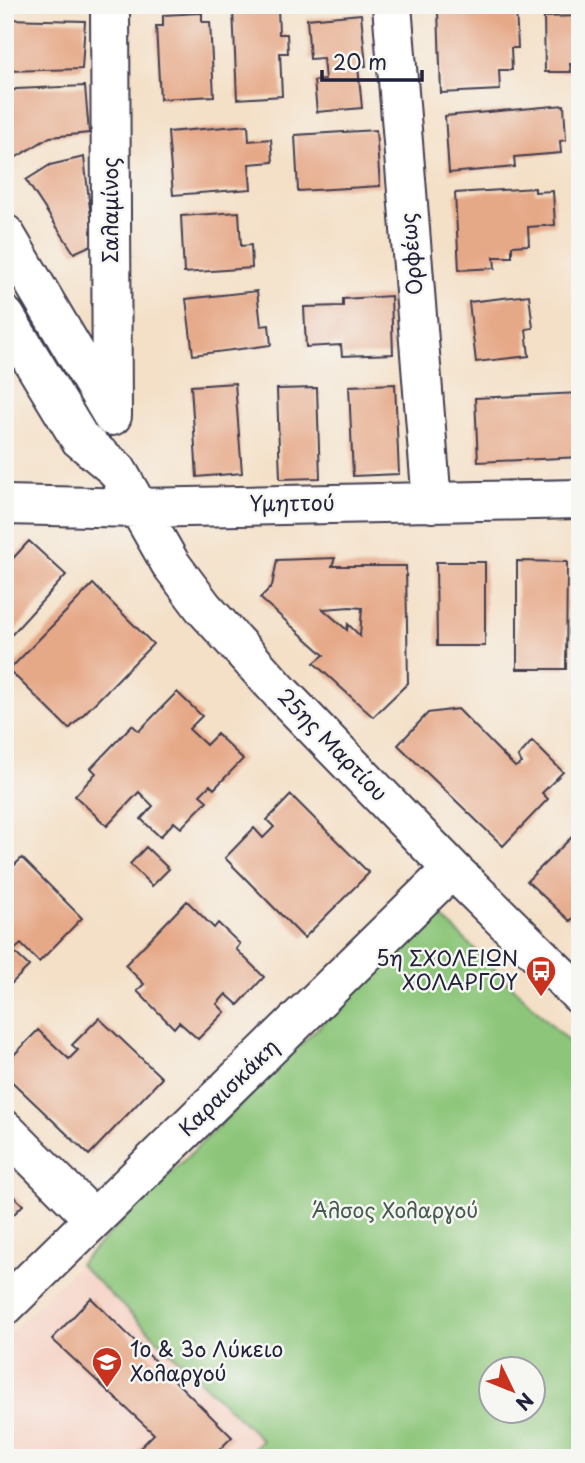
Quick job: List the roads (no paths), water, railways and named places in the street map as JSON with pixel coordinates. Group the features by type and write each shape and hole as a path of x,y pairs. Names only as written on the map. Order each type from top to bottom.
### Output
{"street":[{"name":"Σαλαμίνος","path":"110,5 112,416"},
{"name":"Ορφέως","path":"392,5 432,503"},
{"name":"25ης Μαρτίου","path":"5,234 112,416 117,470"},
{"name":"25ης Μαρτίου","path":"5,316 80,439 117,470 170,563 203,607 452,869 580,995"},
{"name":"Υμηττού","path":"5,505 138,508 580,499"},
{"name":"Καραισκάκη","path":"5,1306 452,869"},
{"path":"5,1130 94,1219"}],"place":[{"name":"5η ΣΧΟΛΕΙΩΝ ΧΟΛΑΡΓΟΥ","path":"541,998"},
{"name":"1ο & 3ο Λύκειο Χολαργού","path":"107,1389"}],"park label":[{"name":"Άλσος Χολαργού","path":"395,1211"}]}
